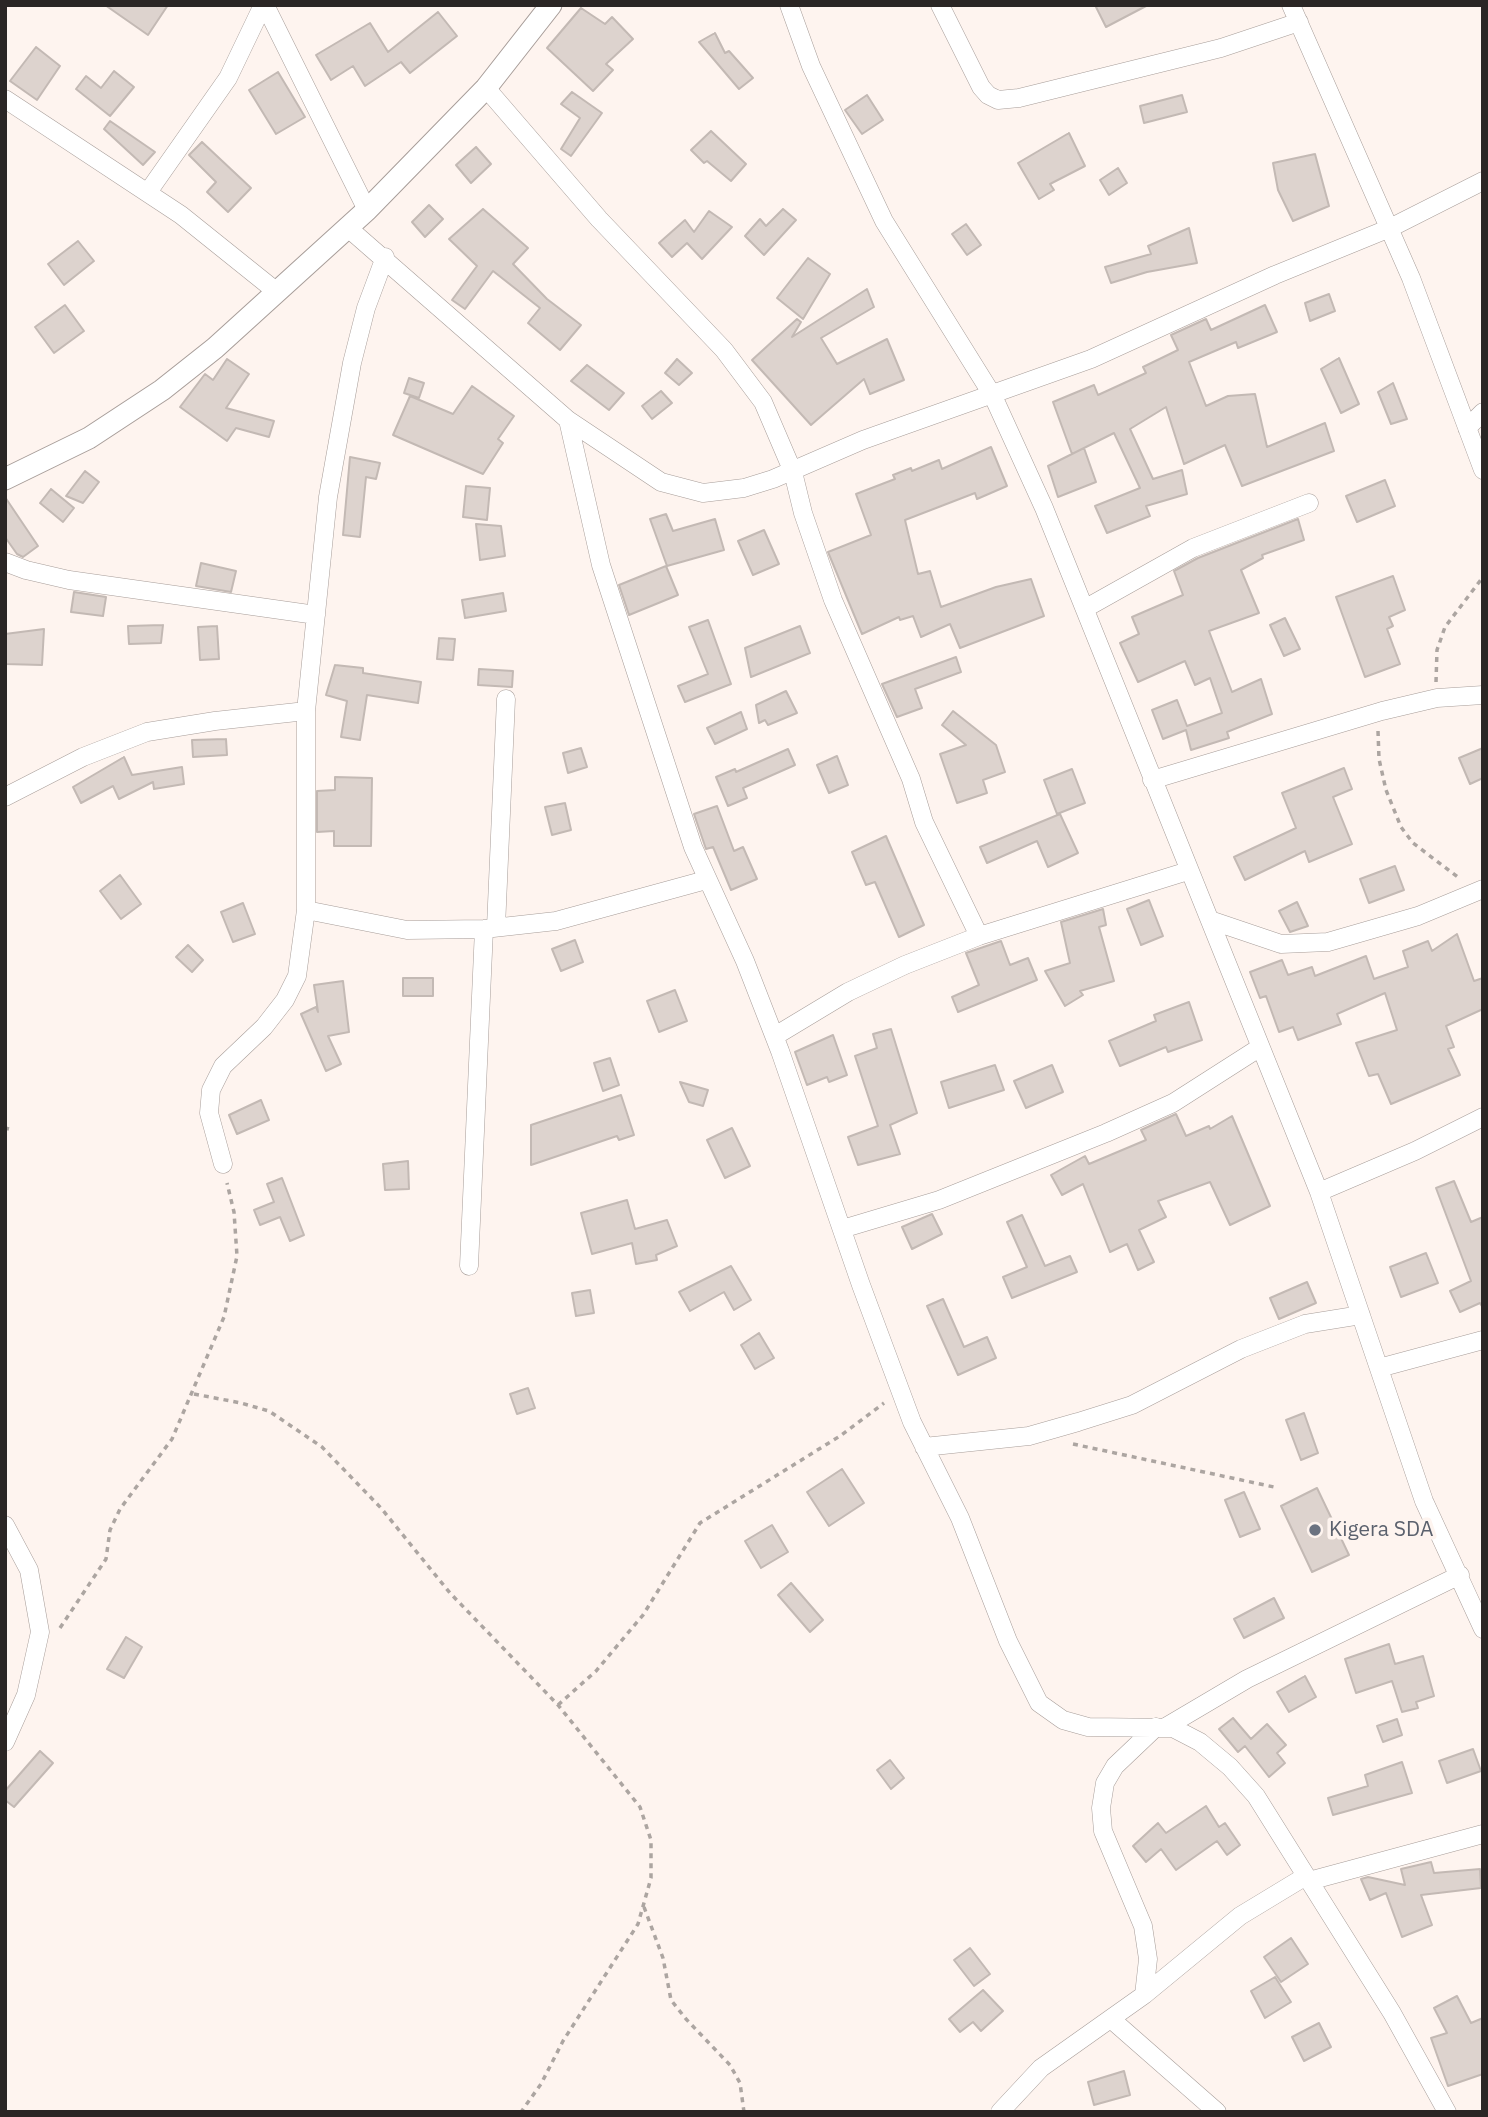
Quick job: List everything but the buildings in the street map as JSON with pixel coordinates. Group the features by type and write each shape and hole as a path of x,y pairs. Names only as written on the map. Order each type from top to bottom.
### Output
{"street":[{"path":"148,192 229,78 264,5"},
{"path":"264,5 367,210"},
{"path":"5,479 89,438 162,390 215,348 367,210 486,88 551,5"},
{"path":"789,5 811,66 884,221 993,396 1086,608 1188,871 1319,1192 1424,1501 1483,1629"},
{"path":"940,5 981,87 988,95 998,100 1019,98 1221,48 1299,22"},
{"path":"1291,5 1390,228 1483,470"},
{"path":"486,88 599,219 724,350 763,402 793,472 833,600 911,779 924,822 979,936"},
{"path":"5,99 148,192 229,251 278,292"},
{"path":"348,227 569,419 634,466 677,488 703,493 744,488 793,472 863,440 1091,359 1275,275 1390,228 1483,181"},
{"path":"223,1164 209,1113 211,1090 223,1066 264,1027 285,1000 297,976 306,910 306,711 338,430 366,308 385,257"},
{"path":"1467,428 1483,412"},
{"path":"569,419 601,565 654,737 706,880 745,961 775,1036 900,1391 924,1447 960,1518 1008,1641 1039,1703 1063,1720 1088,1727 1172,1728 1200,1742 1230,1766 1256,1796 1392,2012 1447,2112"},
{"path":"1086,608 1193,548 1309,503"},
{"path":"5,562 69,580 316,615"},
{"path":"1152,780 1382,711 1437,698 1483,695"},
{"path":"469,1266 506,699"},
{"path":"5,797 83,757 147,733 215,721 306,711"},
{"path":"775,1036 848,992 905,965 979,936 1188,871"},
{"path":"306,910 407,930 490,928 556,921 706,880"},
{"path":"1210,920 1281,944 1328,942 1418,916 1480,890"},
{"path":"842,1228 939,1200 1107,1133 1173,1103 1259,1048"},
{"path":"1319,1192 1415,1151 1483,1117"},
{"path":"924,1447 1029,1436 1078,1422 1132,1405 1241,1349 1305,1324 1361,1315"},
{"path":"1379,1368 1483,1340"},
{"path":"5,1525 29,1570 40,1632 26,1695 5,1742"},
{"path":"1144,1994 1148,1959 1143,1926 1103,1831 1101,1808 1105,1783 1115,1766 1160,1728 1247,1679 1460,1575"},
{"path":"1000,2112 1041,2068 1144,1994 1240,1916 1308,1879 1483,1834"},
{"path":"1111,2019 1217,2112"}],"path":[{"path":"1437,698 1436,658 1445,627 1483,578"},
{"path":"1382,711 1378,729 1379,759 1386,790 1401,827 1436,862 1480,890"},
{"path":"59,1630 106,1559 110,1530 120,1508 165,1452 194,1394 224,1317 237,1256 234,1212 223,1164"},
{"path":"558,1705 596,1671 643,1615 699,1522 840,1436 900,1391"},
{"path":"194,1394 242,1402 268,1411 322,1447 381,1508 450,1593 558,1705 640,1807 651,1840 651,1878 638,1924 563,2041 541,2084 521,2112"},
{"path":"1069,1443 1275,1487"},
{"path":"643,1905 663,1958 671,2000 686,2020 730,2065 740,2083 744,2112"}],"place":[{"name":"Kigera SDA","path":"1315,1530"}]}
